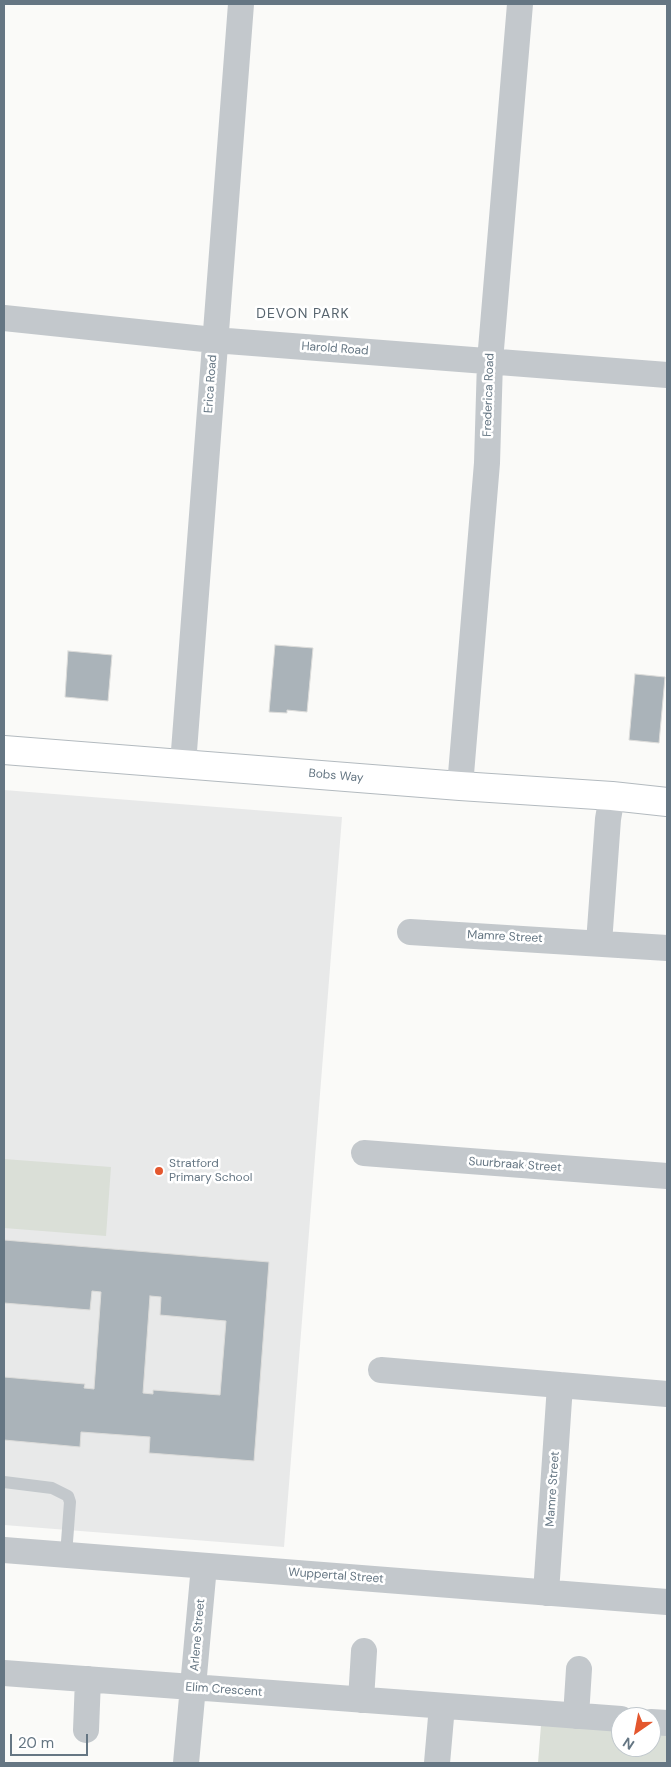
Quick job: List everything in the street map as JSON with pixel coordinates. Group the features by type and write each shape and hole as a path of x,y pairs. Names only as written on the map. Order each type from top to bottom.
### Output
{"street":[{"name":"Erica Road","path":"183,764 241,4"},
{"name":"Frederica Road","path":"460,786 487,463 490,361 520,4"},
{"name":"Harold Road","path":"4,318 214,340 667,374"},
{"name":"Bobs Way","path":"4,750 612,796 667,802"},
{"path":"599,943 608,819 612,796"},
{"name":"Mamre Street","path":"410,932 667,948"},
{"name":"Suurbraak Street","path":"364,1154 667,1176"},
{"path":"381,1370 667,1394"},
{"name":"Mamre Street","path":"546,1592 560,1385"},
{"name":"Wuppertal Street","path":"4,1550 667,1602"},
{"name":"Arlene Street","path":"186,1763 204,1566"},
{"path":"361,1700 364,1651"},
{"path":"576,1716 579,1668"},
{"name":"Elim Crescent","path":"4,1673 611,1718"},
{"path":"86,1730 88,1679"},
{"path":"437,1763 442,1706"}],"lane":[{"path":"4,1482 52,1488 68,1496 70,1502 66,1555"}],"shaded area":[{"name":"Stratford Primary School","path":"4,790 342,817 284,1547 4,1525"},
{"path":"4,1159 111,1167 106,1236 4,1228"},
{"path":"541,1725 611,1730 611,1757 661,1757 661,1735 667,1735 667,1763 538,1763"}],"building":[{"path":"275,645 313,648 307,712 287,710 287,713 269,712"},
{"path":"68,651 112,655 108,701 65,697"},
{"path":"635,674 665,677 659,743 629,740"},
{"path":"4,1240 269,1262 254,1461 149,1453 150,1437 81,1432 80,1447 4,1440 4,1377 85,1384 84,1388 94,1389 101,1292 92,1291 90,1310 4,1303","holes":["150,1296 161,1297 160,1315 226,1321 220,1395 153,1390 153,1394 143,1393"]}],"place":[{"name":"Stratford Primary School","path":"159,1171"}],"district":[{"name":"DEVON PARK","path":"303,314"}]}
